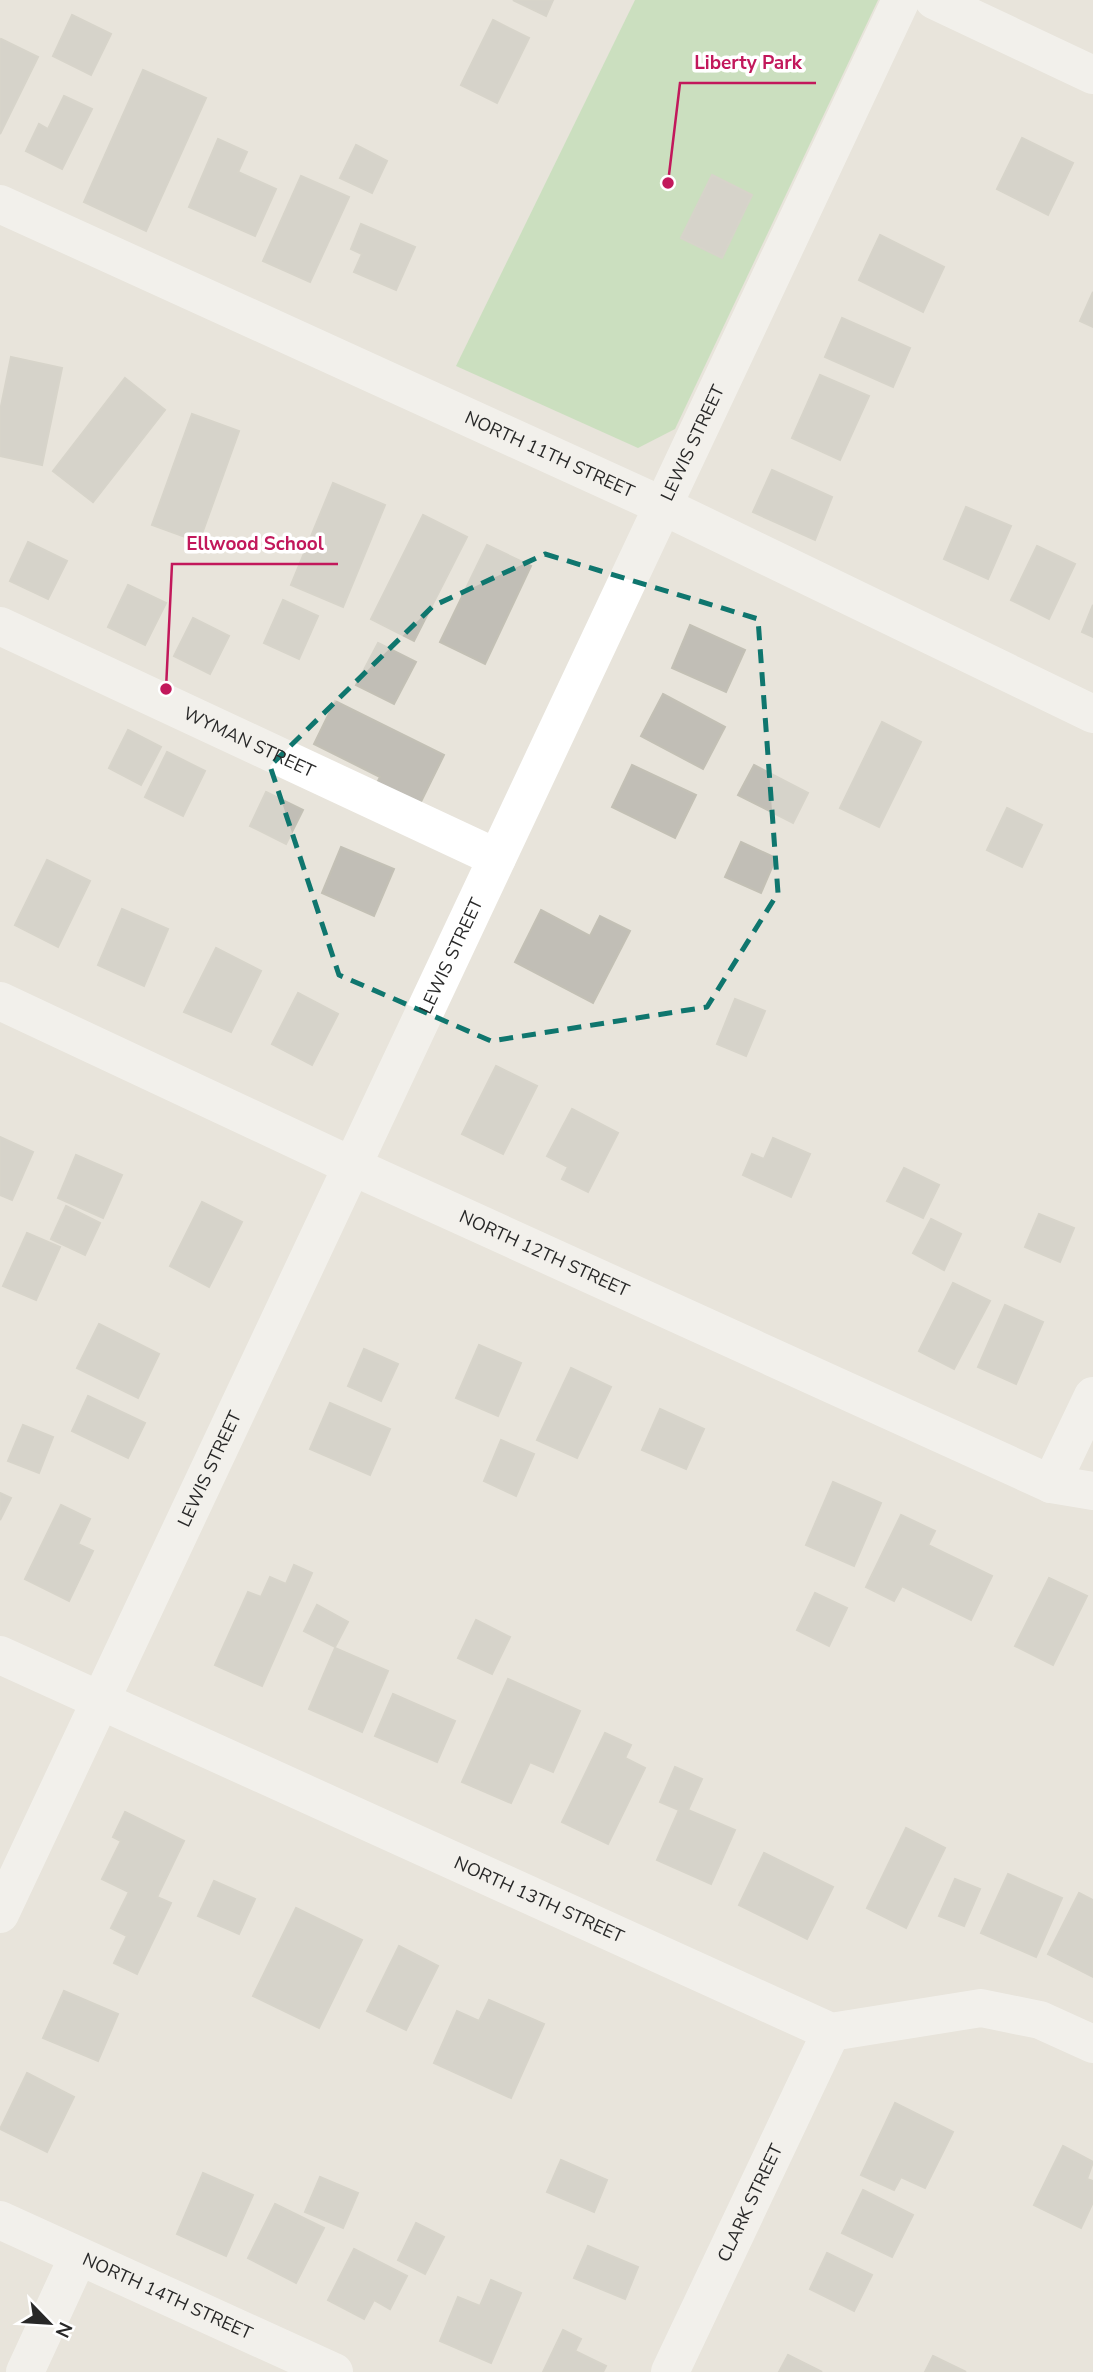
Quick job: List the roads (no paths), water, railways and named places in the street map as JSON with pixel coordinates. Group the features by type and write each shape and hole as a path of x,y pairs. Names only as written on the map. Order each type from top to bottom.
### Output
{"street":[{"name":"LEWIS STREET","path":"0,1914 354,1167 901,0"},
{"path":"934,0 1093,75"},
{"name":"NORTH 11TH STREET","path":"0,204 663,506 1093,714"},
{"name":"WYMAN STREET","path":"0,626 497,858"},
{"name":"NORTH 12TH STREET","path":"0,1001 354,1167 1051,1484 1093,1492"},
{"path":"1051,1484 1093,1396"},
{"name":"NORTH 13TH STREET","path":"0,1655 831,2032"},
{"path":"831,2032 981,2008 1040,2020 1093,2044"},
{"name":"CLARK STREET","path":"670,2372 831,2032"},
{"name":"NORTH 14TH STREET","path":"0,2220 334,2372"},
{"path":"25,2372 78,2257"}],"place":[{"name":"Liberty Park","path":"668,183"},
{"name":"Ellwood School","path":"166,689"}]}
